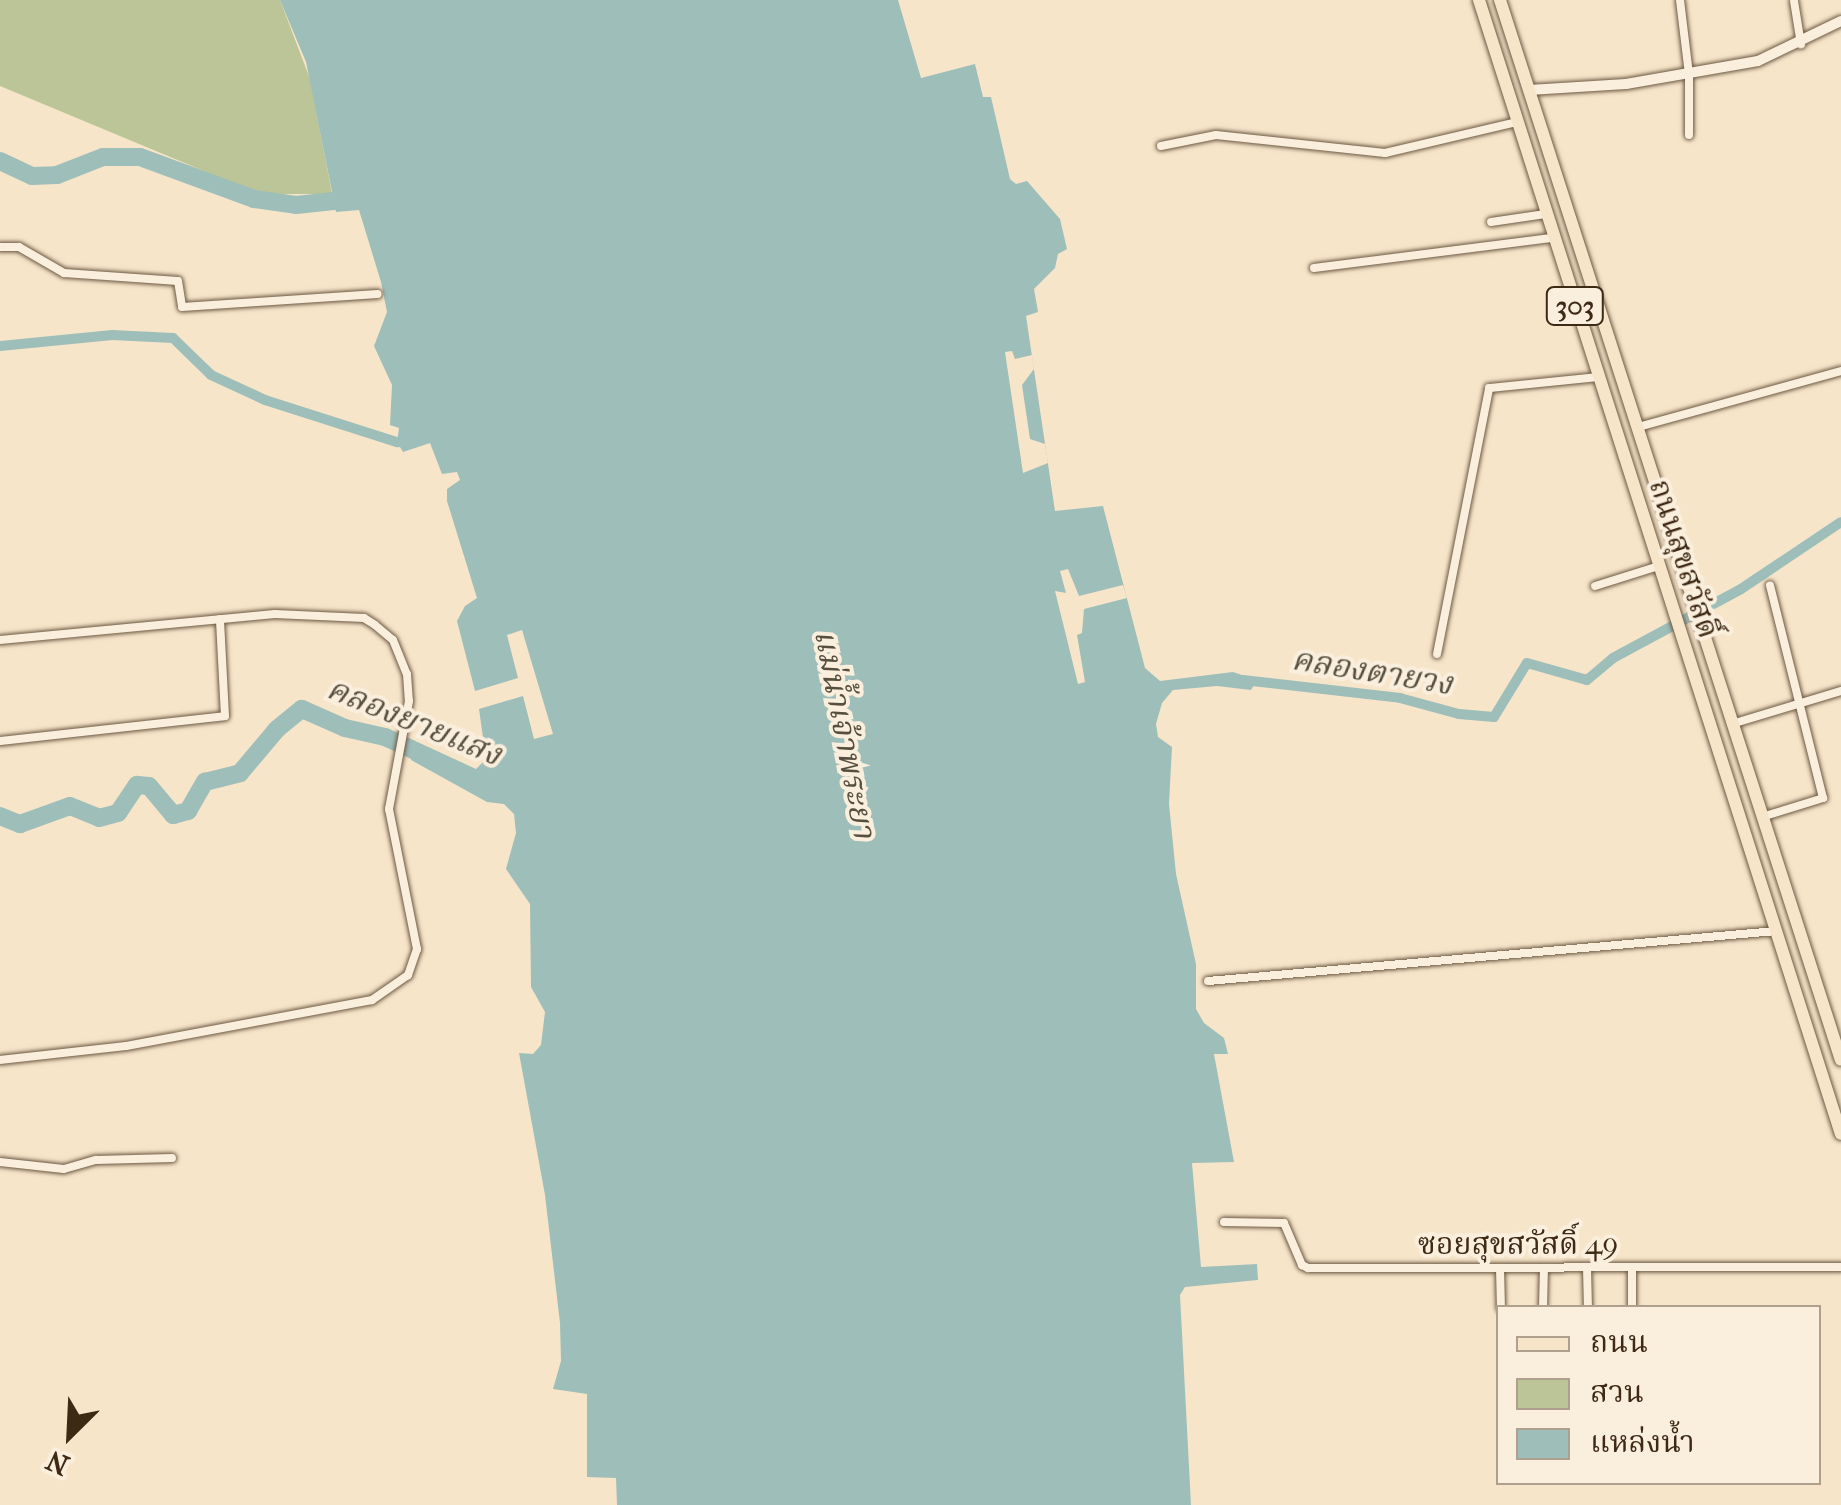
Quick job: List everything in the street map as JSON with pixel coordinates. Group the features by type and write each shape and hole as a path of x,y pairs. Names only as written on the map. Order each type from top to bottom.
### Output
{"main road":[{"name":"ถนนสุขสวัสดิ์","path":"1479,0 1841,1134"},
{"name":"ถนนสุขสวัสดิ์","path":"1500,0 1841,1060"},
{"path":"1713,730 1735,723"}],"street":[{"path":"1680,0 1689,74 1688,134"},
{"path":"1794,1 1801,44"},
{"path":"1529,90 1626,84 1758,60 1801,44 1841,20"},
{"path":"1161,146 1216,135 1385,153 1517,122"},
{"path":"1490,222 1545,214"},
{"path":"1314,268 1553,238"},
{"path":"0,247 20,246 64,273 178,281 182,307 378,294"},
{"path":"1638,428 1841,371"},
{"path":"1436,654 1489,388 1598,377"},
{"path":"1595,586 1660,566"},
{"path":"1765,816 1823,798 1770,585"},
{"path":"0,640 275,614 364,618 393,640 405,665 409,701 389,809 417,949 408,975 390,991 344,1006 144,1043 0,1060"},
{"path":"0,741 225,716 220,619"},
{"path":"1735,723 1841,690"},
{"path":"1208,981 1778,931"},
{"path":"0,1162 64,1169 96,1160 172,1158"},
{"name":"ซอยสุขสวัสดิ์ 49","path":"1224,1222 1284,1223 1302,1265 1308,1268 1841,1267"},
{"path":"1500,1268 1501,1305"},
{"path":"1543,1305 1544,1268"},
{"path":"1587,1268 1588,1305"},
{"path":"1632,1268 1632,1305"}],"green space":[{"path":"0,0 280,0 310,79 332,194 259,194 0,86"}],"water":[{"name":"แม่น้ำเจ้าพระยา","path":"280,0 898,0 921,78 975,64 983,97 991,97 1010,179 1016,184 1027,181 1060,219 1067,249 1058,254 1055,268 1034,289 1038,312 1026,316 1055,511 1103,506 1145,668 1160,681 1233,672 1257,680 1251,690 1217,686 1173,690 1162,703 1156,724 1158,737 1172,747 1169,804 1176,874 1196,964 1196,1009 1204,1023 1224,1038 1228,1054 1214,1054 1234,1162 1192,1163 1201,1267 1257,1264 1258,1280 1185,1287 1180,1295 1191,1505 617,1505 616,1478 587,1477 587,1394 553,1389 561,1361 560,1323 545,1195 519,1053 533,1054 541,1045 545,1012 531,987 530,904 506,869 516,833 514,814 504,804 487,802 411,760 414,749 452,768 476,769 486,759 479,709 523,696 534,739 553,734 522,630 507,635 518,678 475,691 457,621 465,606 477,598 447,501 447,489 460,480 457,472 442,474 430,443 403,452 397,442 399,428 390,425 392,385 374,346 387,312 381,282 359,210 336,212 306,62"}],"pier":[{"path":"1012,351 1015,359 1032,355 1034,369 1022,385 1030,439 1045,444 1048,463 1023,473 1005,352"},
{"path":"1068,569 1079,596 1123,585 1127,598 1084,609 1082,633 1077,635 1085,682 1078,684 1055,591 1066,593 1060,571"}],"waterway":[{"path":"0,161 32,176 57,175 103,157 140,157 254,199 296,205 353,199"},
{"path":"0,346 112,335 173,338 211,375 265,400 397,442 411,441"},
{"name":"คลองตายวง","path":"1243,680 1400,698 1459,714 1494,717 1527,663 1587,680 1613,658 1741,589 1841,522"},
{"name":"คลองยายแสง","path":"0,816 20,824 70,806 99,818 118,813 137,785 149,786 173,815 188,811 205,782 240,773 277,729 302,709 345,728 385,737 472,777"}]}
